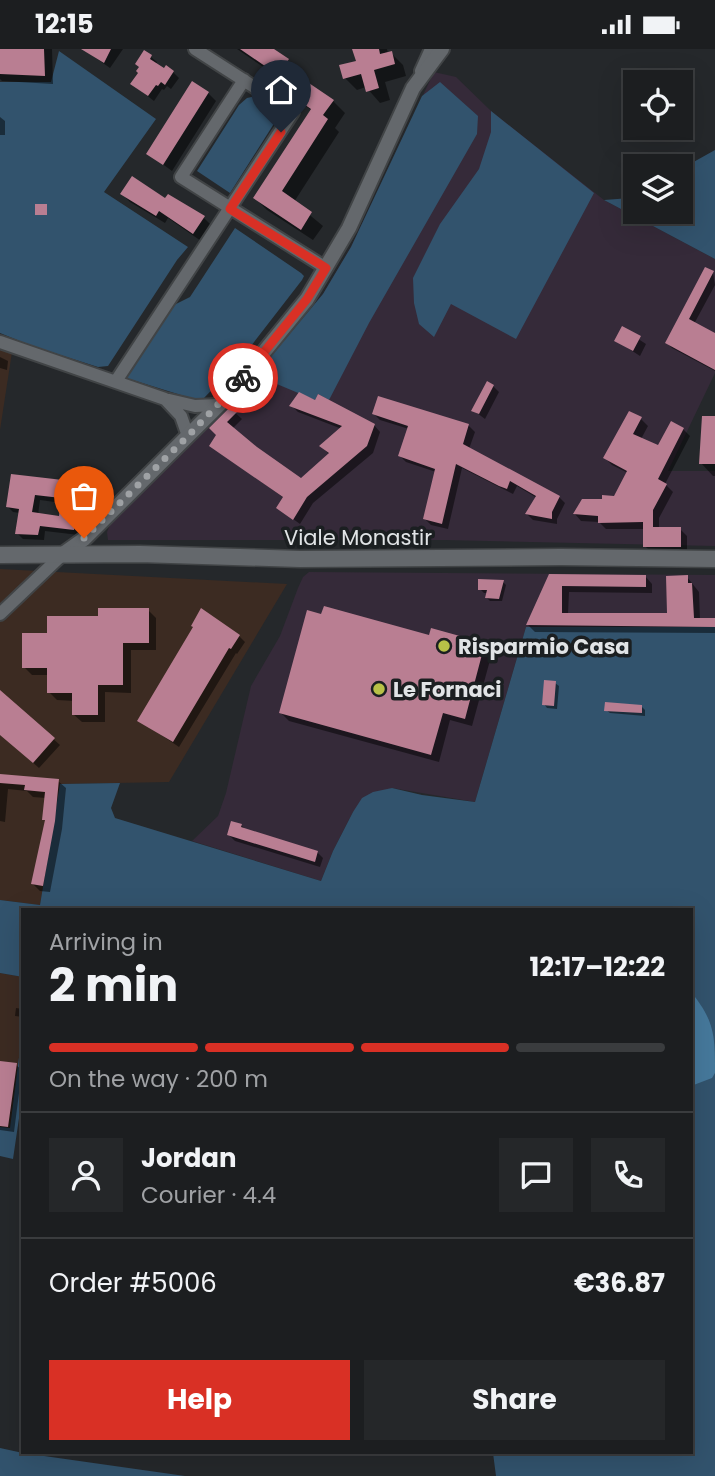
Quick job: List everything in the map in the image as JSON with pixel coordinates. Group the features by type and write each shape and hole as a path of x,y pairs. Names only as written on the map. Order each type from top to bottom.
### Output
{"main road":[{"name":"Viale Monastir","path":"0,555 140,554 300,559 715,559"}],"street":[{"path":"116,381 293,113 195,49"},
{"path":"0,614 63,554 84,538 188,436 269,348 307,299 349,228 431,49"},
{"path":"413,88 442,49"},
{"path":"244,80 181,177 326,268"},
{"path":"0,342 165,399 195,406 218,405"},
{"path":"165,399 181,416 188,436"}],"shaded area":[{"path":"59,51 156,119 104,192 188,247 108,366 98,367 0,333 0,82 51,82"},
{"path":"434,72 456,77 491,111 604,200 623,210 623,224 649,224 715,259 715,373 668,471 715,471 715,546 445,540 108,540 110,525 211,425 278,350 323,294 351,247"},
{"path":"440,82 478,116 477,134 369,323 329,400 318,394 315,400 272,382 259,384 252,379 323,294 351,247 422,96"},
{"path":"256,96 274,109 275,122 230,193 197,171 239,105 247,98"},
{"path":"491,111 594,193 516,339 451,304 434,337 419,324 414,303 413,278 440,224 479,169 491,132"},
{"path":"715,150 715,259 649,224 693,224 693,162"},
{"path":"623,199 623,210 604,200"},
{"path":"235,228 301,273 304,276 302,280 237,364 203,399 197,400 126,378 174,305 190,297"},
{"path":"0,348 12,352 0,430"},
{"path":"0,569 287,584 169,782 60,784 40,905 0,900"},
{"path":"309,572 715,575 715,629 526,627 475,802 392,788 353,812 321,881 192,841 218,816 251,686 280,636 298,588 303,577"},
{"path":"526,627 715,627 715,1476 496,1476 493,1454 693,1454 693,908 21,908 21,977 0,973 0,900 40,905 60,784 120,783 111,808 115,818 321,881 353,812 362,798 373,792 392,788 475,802"},
{"path":"0,973 21,977 21,1042 10,1128 0,1127"},
{"path":"693,994 705,1012 712,1030 715,1073 712,1078 693,1085"},
{"path":"21,1042 21,1105 13,1159 0,1156 0,1127 10,1128"},
{"path":"0,1448 21,1454 185,1476 0,1476"}],"building":[{"path":"0,49 44,49 45,76 0,74"},
{"path":"81,49 111,49 104,63"},
{"path":"240,49 274,49 289,59 278,75"},
{"path":"352,49 379,49 380,54 392,51 395,64 374,70 379,88 366,92 361,74 343,79 339,65 356,61"},
{"path":"144,50 152,55 150,59 174,71 165,85 161,82 156,85 148,96 130,84 138,73 136,71 139,67 135,64"},
{"path":"300,77 334,100 323,115 328,119 282,191 312,212 301,230 253,198 311,109 289,94"},
{"path":"192,81 209,92 163,165 146,154"},
{"path":"132,176 165,198 168,194 205,216 193,234 159,211 156,216 120,194"},
{"path":"35,204 47,204 47,215 35,215"},
{"path":"705,267 714,271 689,319 715,333 715,370 665,343"},
{"path":"622,326 641,336 633,351 614,341"},
{"path":"487,381 494,385 479,414 471,411"},
{"path":"299,392 315,400 318,394 375,424 367,446 307,497 293,520 276,508 283,497 209,446 216,435 209,428 231,406 237,412 227,422 301,478 329,453 319,446 342,426 289,406"},
{"path":"378,396 469,424 463,444 560,496 552,512 552,519 525,514 536,496 510,481 507,489 456,464 442,524 423,519 435,469 398,456 408,426 372,414"},
{"path":"629,411 642,417 633,434 658,445 671,421 684,428 658,479 667,484 653,510 653,527 681,527 681,547 643,547 643,522 598,523 598,516 573,514 582,499 602,499 602,495 614,496 627,471 603,458"},
{"path":"702,416 715,416 715,464 699,464"},
{"path":"11,474 80,482 74,530 40,526 38,535 15,534 19,509 6,507","holes":["35,495 61,498 59,516 32,512"]},
{"path":"549,574 646,575 646,587 562,586 562,613 667,613 666,576 688,575 688,583 692,583 694,618 715,618 715,627 526,625"},
{"path":"478,579 504,580 499,599 485,598 487,590 478,590"},
{"name":"Le Fornaci","path":"324,606 429,635 431,628 485,643 465,719 443,713 431,755 279,713 307,610 321,614"},
{"path":"98,608 149,608 149,643 123,643 123,685 98,685 98,715 72,715 72,693 47,693 47,668 22,668 22,633 47,633 47,616 98,616"},
{"path":"201,608 240,635 231,649 229,648 173,742 137,721 193,627 191,626"},
{"path":"544,680 556,681 554,706 542,705"},
{"path":"0,690 55,738 33,763 0,735"},
{"path":"605,702 642,705 642,713 604,711"},
{"path":"0,774 59,779 55,821 43,886 31,884 45,820 42,820 45,792 24,790 25,785 0,783"},
{"path":"231,821 242,824 241,827 318,851 315,862 227,835"},
{"path":"0,1061 17,1063 8,1127 0,1126"}],"way so far":[{"path":"84,538 243,378"}],"place":[{"name":"Risparmio Casa","path":"444,646"},
{"name":"Le Fornaci","path":"379,689"}],"route":[{"path":"243,378 307,299 326,268 230,209 281,132"}]}
